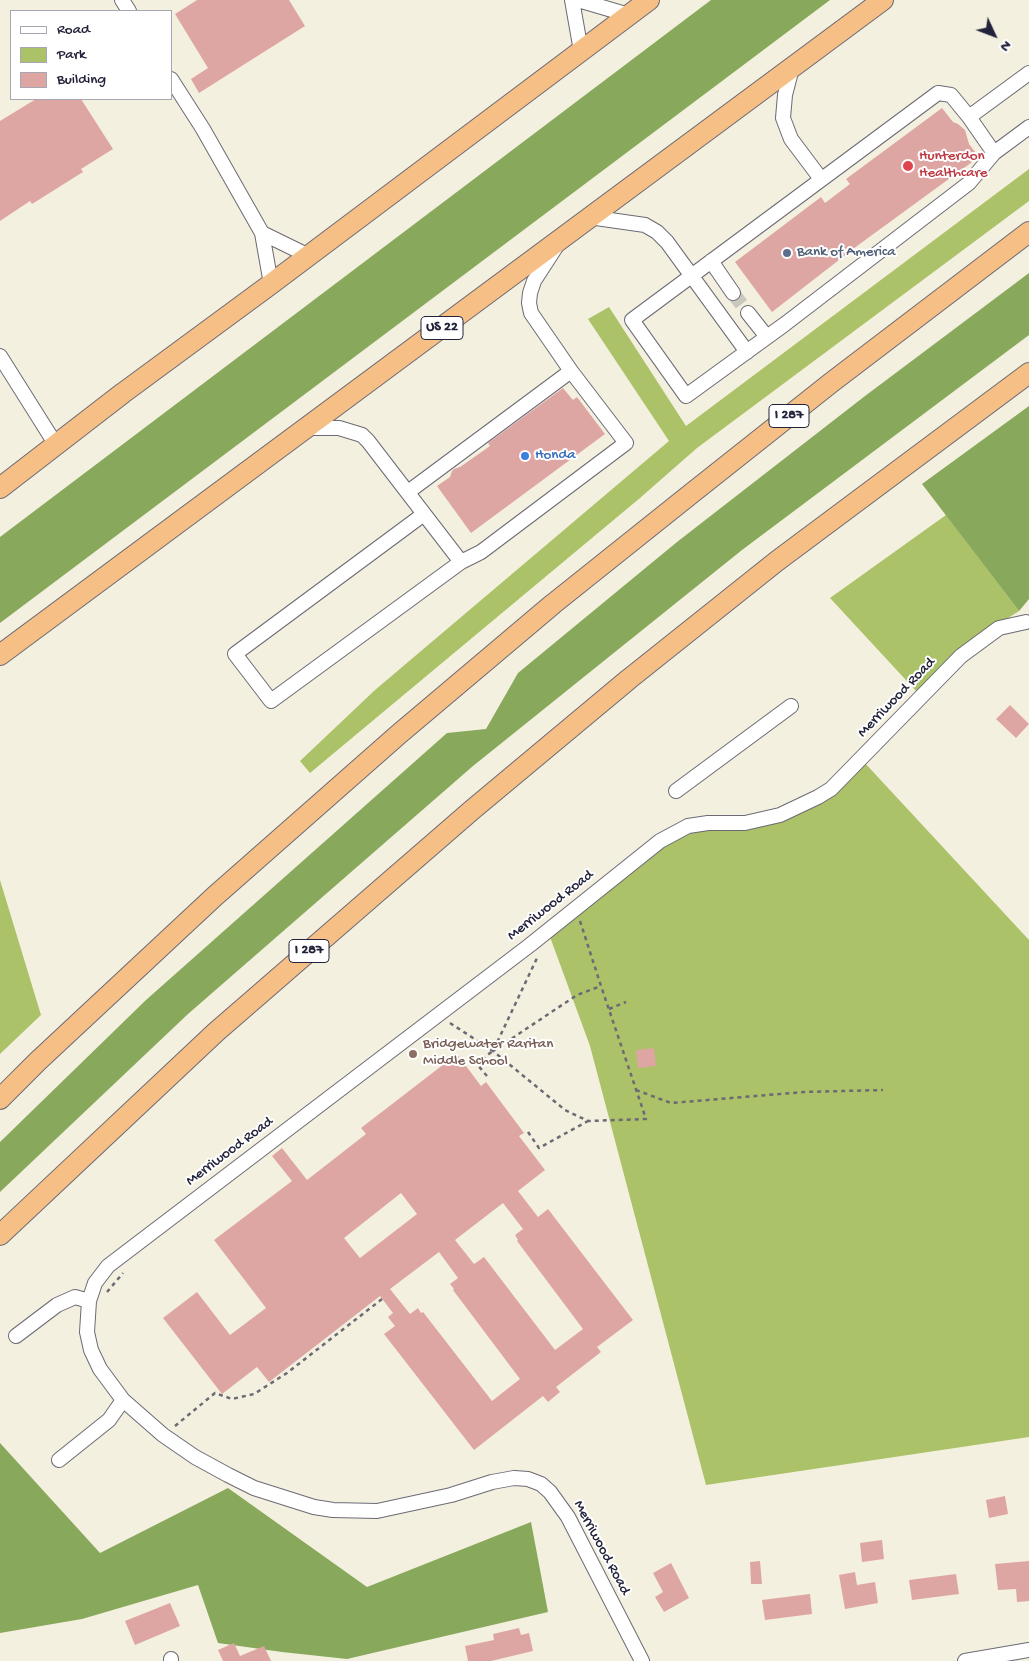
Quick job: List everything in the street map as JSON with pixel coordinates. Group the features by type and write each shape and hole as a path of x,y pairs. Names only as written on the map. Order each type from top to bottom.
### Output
{"highway":[{"path":"0,488 137,383 649,0"},
{"name":"US 22","path":"0,655 883,0"},
{"name":"I 287","path":"0,1100 38,1061 215,896 414,721 553,604 692,493 832,382 1029,232"},
{"name":"I 287","path":"0,1235 216,1032 628,679 777,561 1029,373"}],"street":[{"path":"572,0 581,51"},
{"path":"578,0 629,15"},
{"path":"792,68 785,96 783,118 791,139 821,179"},
{"path":"969,117 1029,73"},
{"path":"172,81 203,129 262,233 271,284"},
{"path":"994,153 951,95 938,93 632,320 686,396 767,337 969,183 994,153 1029,127"},
{"path":"589,218 645,225 657,232 667,242 747,352"},
{"path":"262,233 308,256"},
{"path":"424,514 235,654 271,701 460,562 481,552 626,443 571,371 531,313 529,303 534,281 561,239"},
{"path":"710,261 734,293"},
{"path":"748,313 767,337"},
{"path":"0,356 56,445"},
{"path":"408,492 571,371"},
{"path":"306,428 339,428 362,435 408,492 460,562"},
{"name":"Merriwood Road","path":"642,1661 564,1510 542,1484 528,1479 514,1478 492,1482 451,1495 377,1511 333,1510 314,1507 254,1488 196,1457 163,1435 123,1400 100,1368 91,1350 86,1332 88,1301 95,1283 114,1261 530,945 660,840 688,826 708,823 745,823 780,815 818,797 831,789 961,656 999,628 1028,622"},
{"path":"676,791 791,706"},
{"path":"16,1336 57,1305 75,1297 88,1301"},
{"path":"59,1460 109,1420 123,1400"},
{"path":"965,1661 1029,1650"}],"path":[{"path":"528,1132 539,1148 588,1121 646,1119 576,908"},
{"path":"493,1052 538,956"},
{"path":"487,1076 476,1063 577,995 601,986"},
{"path":"609,1009 626,1002"},
{"path":"447,1021 493,1052 565,1110 588,1121"},
{"path":"636,1090 671,1103 804,1092 884,1090"},
{"path":"105,1296 126,1270"},
{"path":"173,1427 214,1393 232,1399 254,1394 287,1372 382,1299"}],"green space":[{"path":"711,0 830,0 0,623 0,537"},
{"path":"1029,169 1029,201 697,448 640,498 310,773 300,761 375,690 669,441 588,319 609,307 686,426"},
{"path":"1029,273 1029,335 742,550 473,766 188,1014 0,1192 0,1142 146,1000 447,733 486,729 518,673 677,542 865,396"},
{"path":"1029,406 1029,599 1019,611 922,484"},
{"path":"946,515 1019,611 957,651 917,692 830,598"},
{"path":"863,761 1029,940 1029,1437 706,1485 590,1046 546,926 676,829 800,809"},
{"path":"0,880 41,1015 0,1054"},
{"path":"0,1443 100,1553 228,1488 367,1587 531,1522 548,1612 347,1659 218,1643 198,1585 82,1619 0,1633"}],"building":[{"path":"197,0 289,0 305,26 199,93 191,79 208,68 175,14"},
{"path":"34,100 82,100 113,149 81,169 83,172 32,204 30,201 0,221 0,121"},
{"path":"942,108 953,122 965,130 969,144 979,157 857,246 772,312 735,262 821,197 825,203 850,184 846,179"},
{"name":"Honda","path":"563,388 573,400 577,397 605,434 471,533 437,486 450,477 454,469 460,467 490,446 488,443"},
{"path":"1010,705 1029,724 1016,738 996,719"},
{"path":"654,1048 656,1066 638,1068 636,1050"},
{"path":"457,1054 481,1086 486,1082 524,1133 519,1136 545,1170 518,1191 538,1217 548,1209 633,1320 597,1347 601,1352 556,1387 560,1392 548,1402 543,1396 474,1450 384,1334 395,1326 388,1317 393,1313 380,1296 269,1382 257,1367 222,1394 163,1318 197,1292 230,1335 266,1308 214,1240 292,1181 272,1156 282,1148 307,1180 366,1134 361,1128","holes":["401,1193 417,1214 360,1258 344,1238","503,1203 523,1229 515,1235 517,1241 583,1329 555,1350 484,1257 474,1264 455,1240","439,1252 458,1278 450,1284 453,1290 520,1379 492,1401 423,1312 421,1313 418,1308 410,1314 390,1289"]},
{"path":"1005,1496 1008,1514 989,1518 986,1500"},
{"path":"882,1540 884,1559 862,1562 860,1543"},
{"path":"760,1561 762,1584 751,1584 750,1562"},
{"path":"1029,1561 1029,1601 1017,1602 1016,1589 998,1590 995,1564"},
{"path":"671,1563 689,1598 664,1612 655,1597 663,1592 653,1573"},
{"path":"855,1572 857,1585 875,1582 878,1603 845,1609 839,1575"},
{"path":"956,1574 959,1594 912,1600 909,1580"},
{"path":"810,1594 812,1614 765,1620 762,1600"},
{"path":"170,1603 180,1626 135,1645 125,1621"},
{"path":"519,1628 521,1635 529,1633 533,1651 491,1661 468,1661 465,1646 494,1640 493,1634"},
{"path":"234,1643 240,1656 264,1646 271,1661 223,1661 218,1650"}],"tunnel":[{"path":"733,293 748,313"}],"place":[{"name":"Hunterdon Healthcare","path":"908,166"},
{"name":"Bank of America","path":"787,253"},
{"name":"Honda","path":"525,456"},
{"name":"Bridgewater Raritan Middle School","path":"413,1054"}]}
